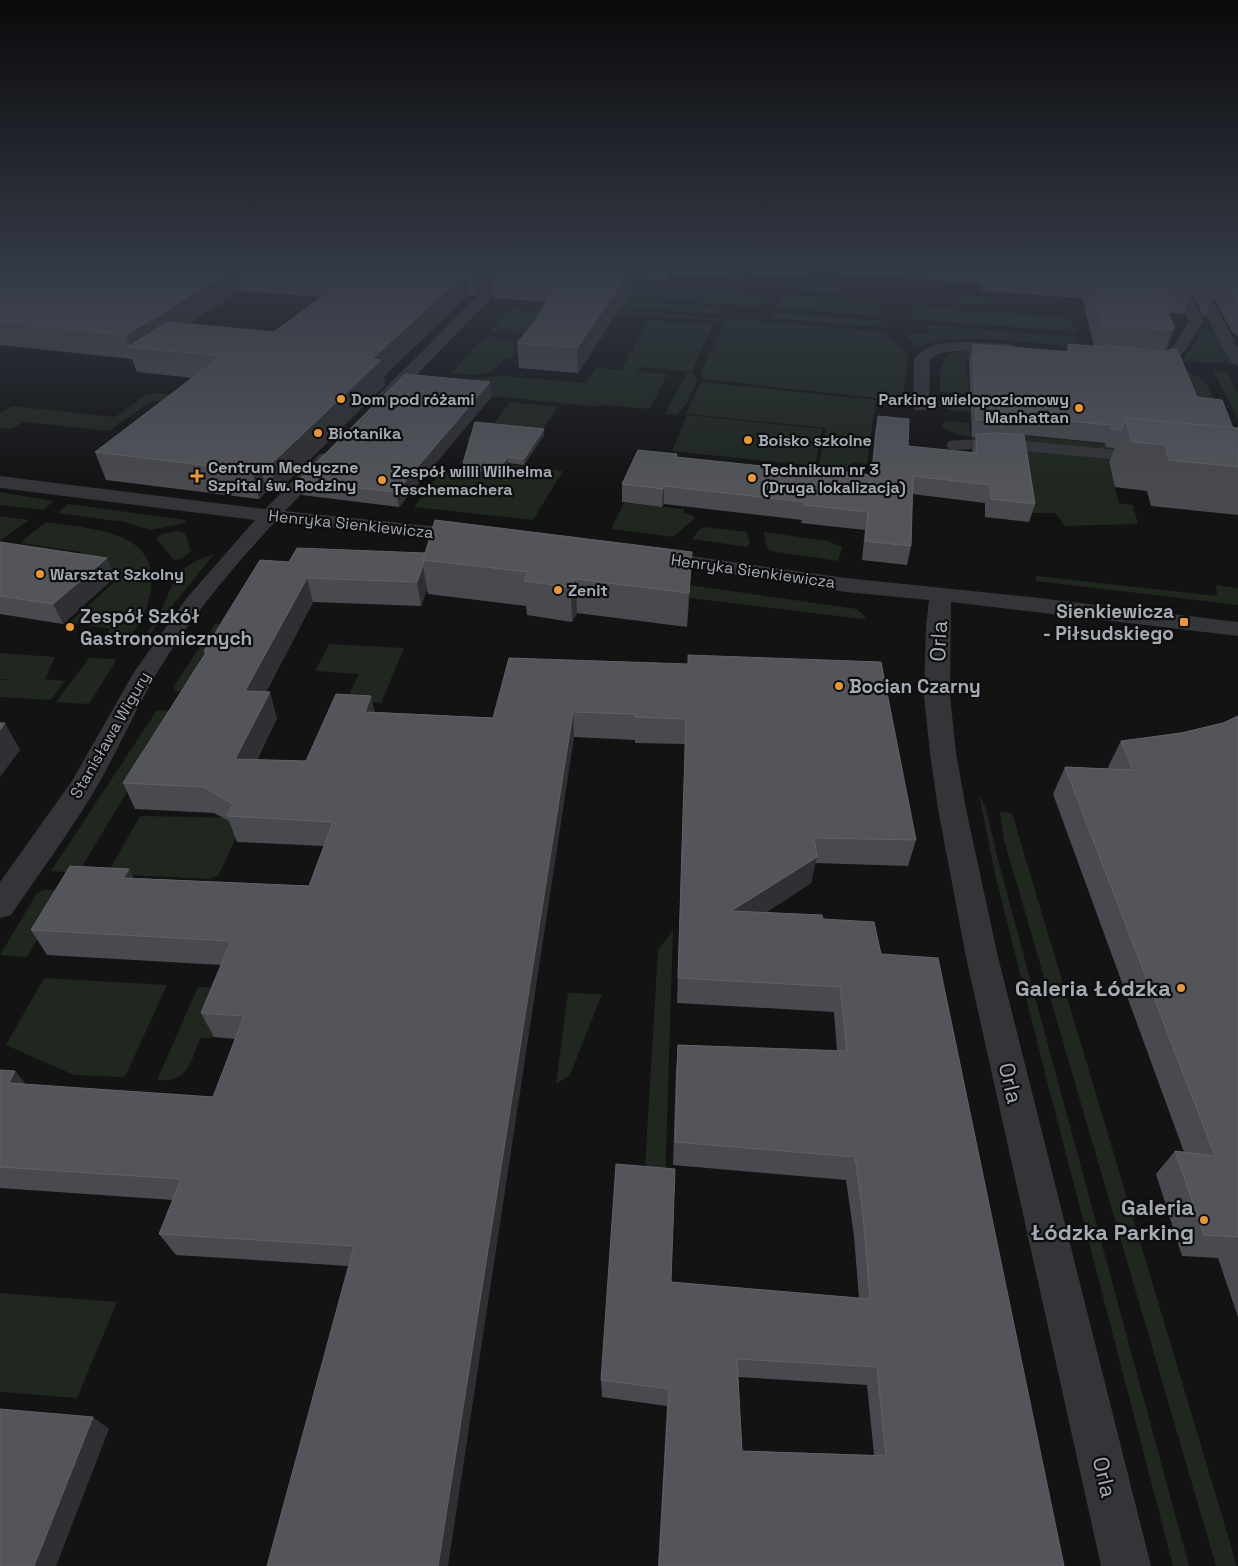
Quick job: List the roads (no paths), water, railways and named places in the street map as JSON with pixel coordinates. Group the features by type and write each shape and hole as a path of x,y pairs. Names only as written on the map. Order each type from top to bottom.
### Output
{"street":[{"path":"371,412 444,338"},
{"path":"1125,359 1168,360 1174,356 1185,338"},
{"path":"1225,338 1238,361"},
{"path":"922,406 922,359 927,353 967,346 1025,350"},
{"path":"954,445 991,443 1167,460"},
{"name":"Stanisława Wigury","path":"0,906 81,788 116,723 156,656 233,555 268,516 336,447"},
{"name":"Henryka Sienkiewicza","path":"0,482 268,516 486,537"},
{"name":"Henryka Sienkiewicza","path":"635,554 846,585 1031,604 1238,629"},
{"name":"Orla","path":"941,595 938,632 937,696 943,754 952,810 986,975 1126,1566"}],"place":[{"name":"Dom pod różami","path":"341,399"},
{"name":"Parking wielopoziomowy Manhattan","path":"1079,408"},
{"name":"Biotanika","path":"318,433"},
{"name":"Boisko szkolne","path":"748,440"},
{"name":"Centrum Medyczne Szpital św. Rodziny","path":"197,476"},
{"name":"Technikum nr 3 (Druga lokalizacja)","path":"752,478"},
{"name":"Zespół willi Wilhelma Teschemachera","path":"382,480"},
{"name":"Warsztat Szkolny","path":"40,574"},
{"name":"Zenit","path":"558,590"},
{"name":"Sienkiewicza - Piłsudskiego","path":"1184,622"},
{"name":"Zespół Szkół Gastronomicznych","path":"70,627"},
{"name":"Bocian Czarny","path":"839,686"},
{"name":"Galeria Łódzka","path":"1181,988"},
{"name":"Galeria Łódzka Parking","path":"1204,1220"}]}
